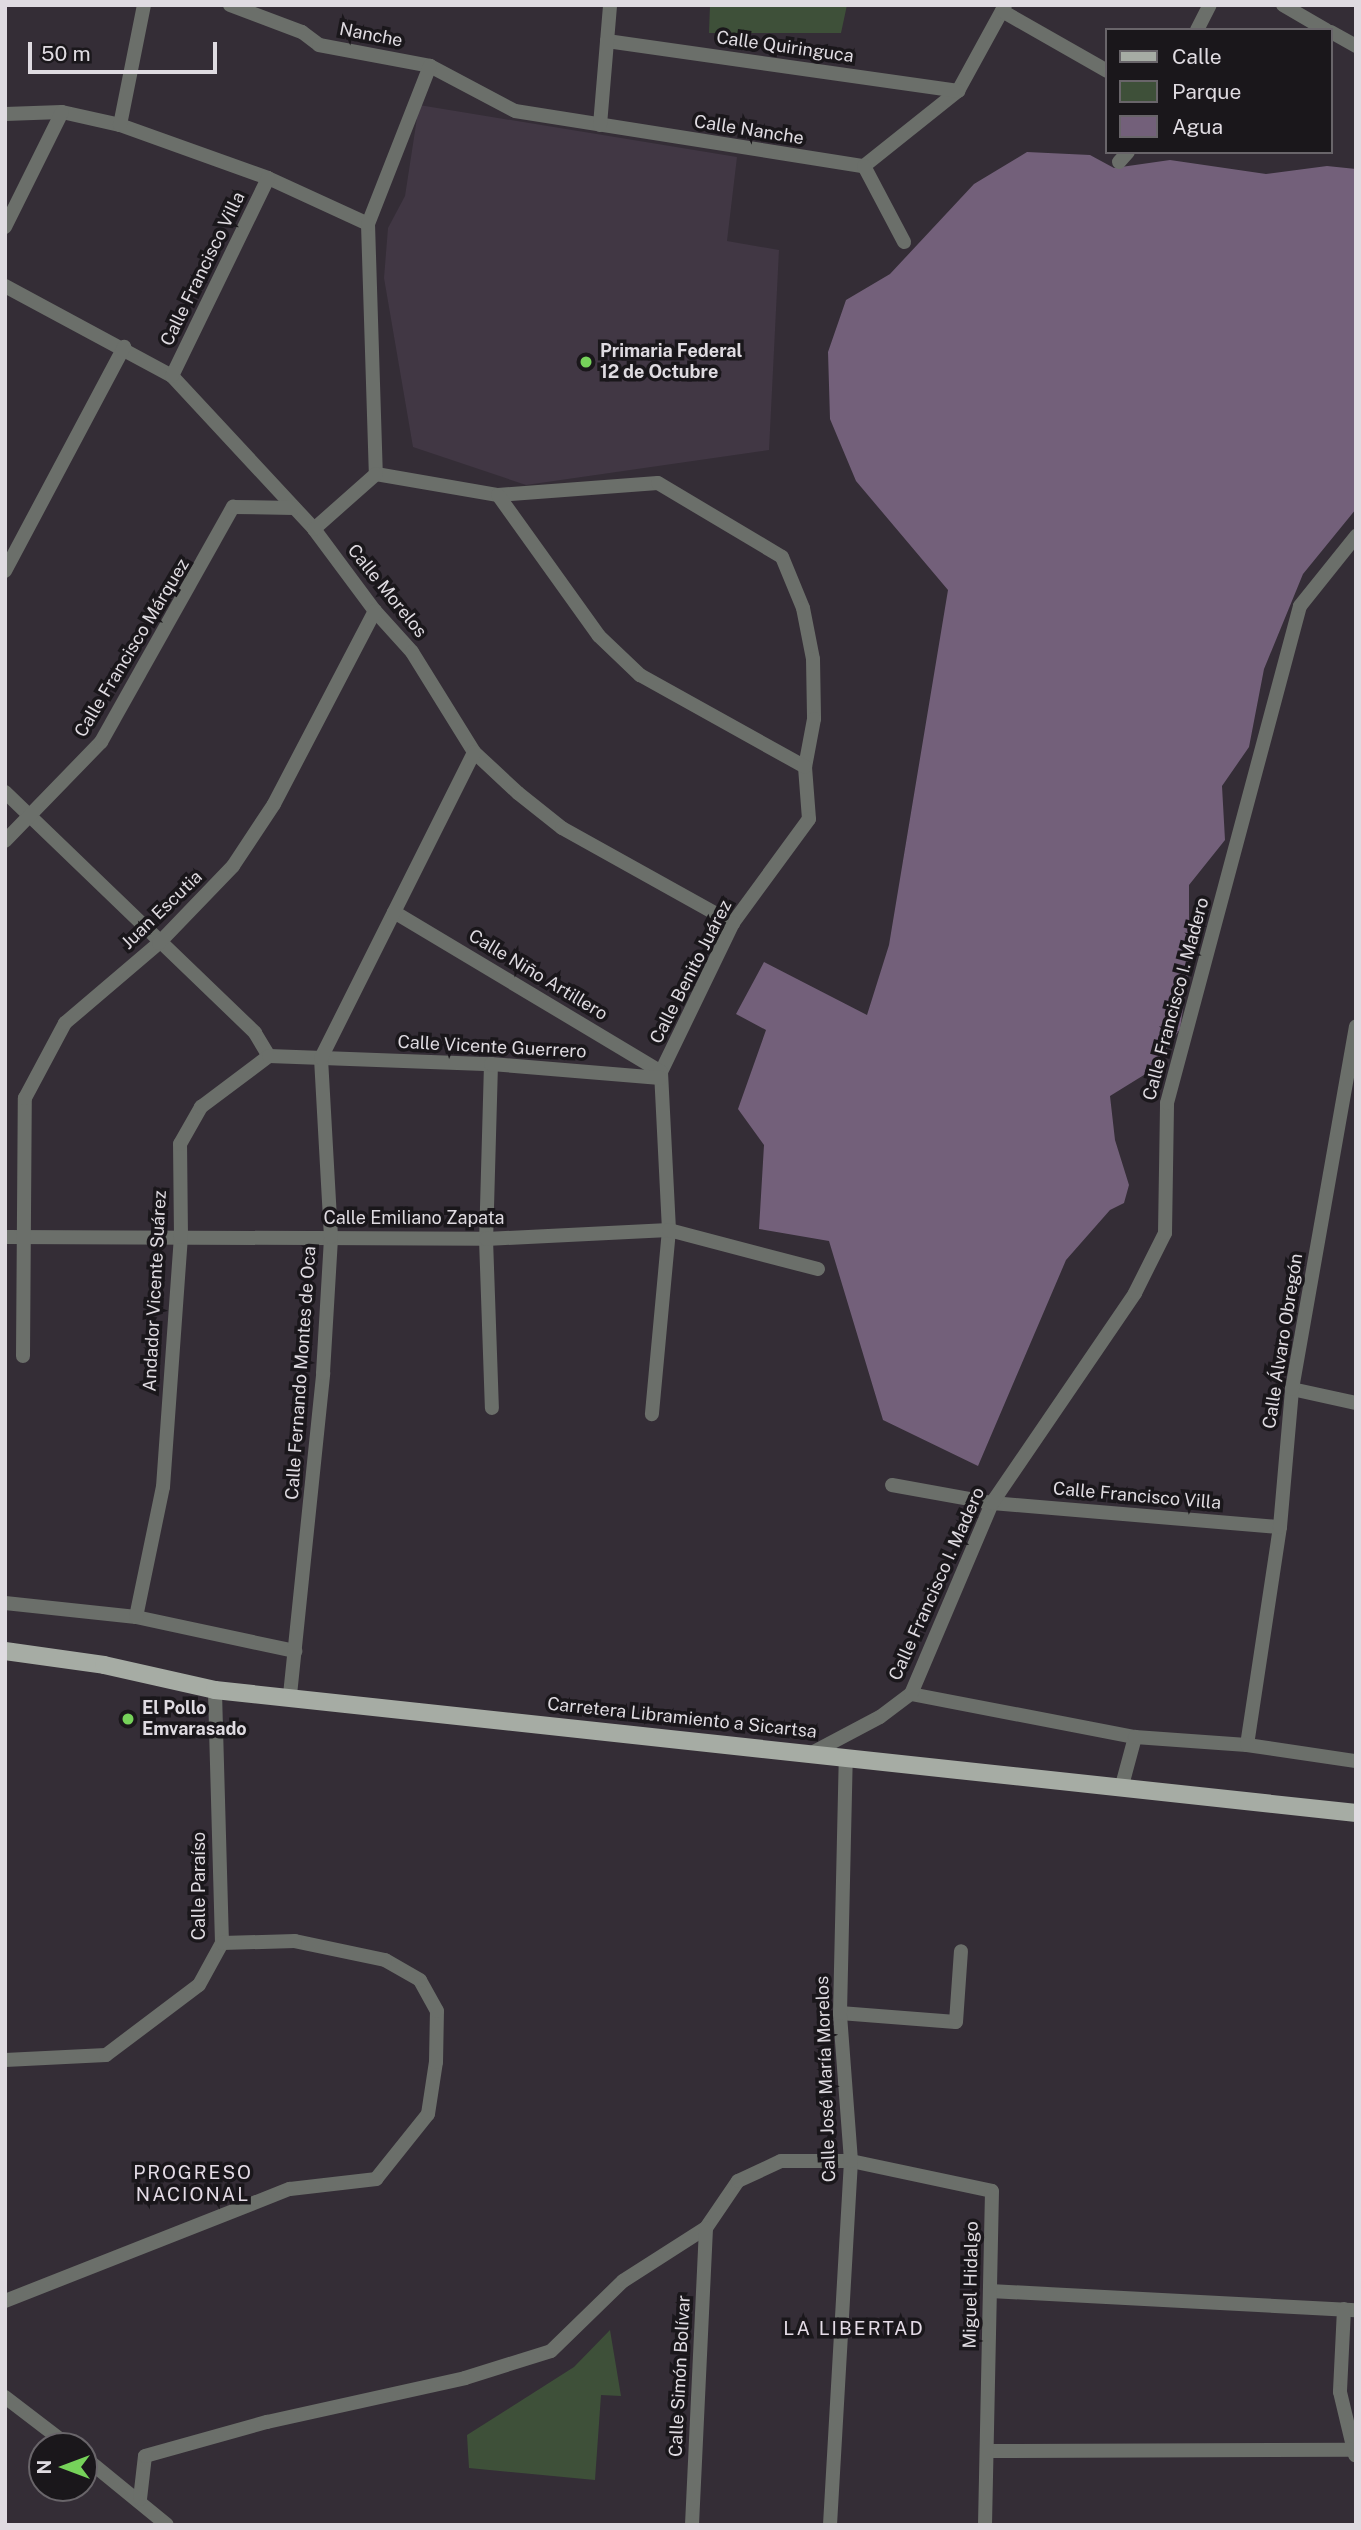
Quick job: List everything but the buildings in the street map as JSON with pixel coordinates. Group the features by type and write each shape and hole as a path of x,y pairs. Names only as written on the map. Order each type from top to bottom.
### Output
{"main road":[{"name":"Carretera Libramiento a Sicartsa","path":"5,1651 104,1665 215,1690 290,1695 1121,1789 1356,1812"}],"street":[{"path":"120,125 144,5"},
{"name":"Nanche","path":"230,5 302,32 319,45 429,66"},
{"path":"600,125 610,5"},
{"path":"1198,28 1210,5"},
{"path":"1283,5 1323,28"},
{"path":"904,242 864,166 958,92 1003,8 1106,70"},
{"path":"1333,34 1356,46"},
{"name":"Calle Quiringuca","path":"607,41 958,92"},
{"path":"314,529 376,474 368,224 429,66"},
{"name":"Calle Nanche","path":"429,66 515,111 864,166"},
{"path":"5,227 62,112"},
{"path":"5,114 62,112 120,125 268,178 368,224"},
{"name":"Calle Francisco Villa","path":"172,376 268,178"},
{"name":"Calle Morelos","path":"5,286 124,347 172,376 314,529 375,611 412,652 474,752 562,828 733,923"},
{"path":"5,571 124,347"},
{"name":"Calle Benito Juárez","path":"376,474 498,495 657,483 782,557 803,608 813,659 814,719 806,767 809,819 733,923 661,1075 669,1230 652,1414"},
{"path":"498,495 599,636 640,675 806,767"},
{"name":"Calle Francisco Márquez","path":"5,841 101,742 233,506 294,508"},
{"name":"Calle Francisco I. Madero","path":"810,1754 880,1717 911,1694 992,1503 1135,1293 1166,1233 1167,1103 1300,606 1356,536"},
{"name":"Juan Escutia","path":"23,1356 25,1098 65,1023 159,943 233,866 274,804 375,611"},
{"name":"Calle Fernando Montes de Oca","path":"290,1695 323,1373 331,1237 321,1058 474,752"},
{"path":"5,792 255,1033 269,1056 321,1058"},
{"name":"Calle Niño Artillero","path":"394,912 661,1075"},
{"name":"Calle Álvaro Obregón","path":"1247,1745 1280,1527 1292,1389 1356,1027"},
{"name":"Andador Vicente Suárez","path":"136,1617 163,1488 181,1237 180,1144 201,1107 269,1056"},
{"name":"Calle Vicente Guerrero","path":"321,1058 491,1064 661,1075"},
{"path":"491,1064 486,1239 492,1408"},
{"name":"Calle Emiliano Zapata","path":"5,1237 486,1239 669,1230 818,1269"},
{"path":"1292,1389 1356,1403"},
{"name":"Calle Francisco Villa","path":"892,1485 992,1503 1280,1527"},
{"path":"5,1603 136,1617 295,1651"},
{"name":"Calle Paraíso","path":"5,2060 106,2055 200,1985 222,1943 215,1690"},
{"path":"911,1694 1135,1737 1247,1745 1356,1761"},
{"path":"1121,1789 1135,1737"},
{"name":"Calle José María Morelos","path":"830,2525 851,2161 840,2013 846,1758"},
{"path":"5,2301 290,2189 376,2179 428,2114 436,2062 437,2011 420,1980 385,1960 295,1941 222,1943"},
{"path":"840,2013 956,2022 961,1951"},
{"path":"139,2499 145,2456 267,2422 465,2378 551,2351 623,2281 706,2228 738,2181 781,2161 851,2161"},
{"name":"Miguel Hidalgo","path":"851,2161 992,2191 985,2525"},
{"name":"Calle Simón Bolívar","path":"692,2525 706,2228"},
{"path":"986,2451 1353,2453 1340,2392 1350,2309 990,2291"},
{"path":"5,2397 51,2432"},
{"path":"98,2468 139,2499 167,2525"}],"shaded area":[{"name":"Primaria Federal 12 de Octubre","path":"419,105 737,157 727,241 779,250 769,450 526,485 413,447 384,278 388,228 405,196"}],"green space":[{"path":"710,5 847,5 841,33 709,33"},
{"path":"610,2330 621,2396 601,2395 595,2480 469,2468 467,2435 574,2367"}],"water":[{"path":"1027,152 1090,155 1114,168 1170,160 1266,174 1327,166 1356,169 1356,509 1303,574 1264,669 1249,747 1222,786 1225,840 1189,885 1189,969 1180,1029 1152,1070 1110,1096 1115,1140 1129,1185 1124,1203 1110,1210 1066,1260 978,1466 883,1420 829,1241 759,1229 764,1145 738,1109 766,1030 736,1014 764,962 867,1015 889,945 948,590 856,481 830,419 828,352 846,300 890,274 974,184"}],"place":[{"name":"Primaria Federal 12 de Octubre","path":"586,362"},
{"name":"El Pollo Emvarasado","path":"128,1719"}],"district":[{"name":"PROGRESO NACIONAL","path":"193,2184"},
{"name":"LA LIBERTAD","path":"854,2329"}]}
